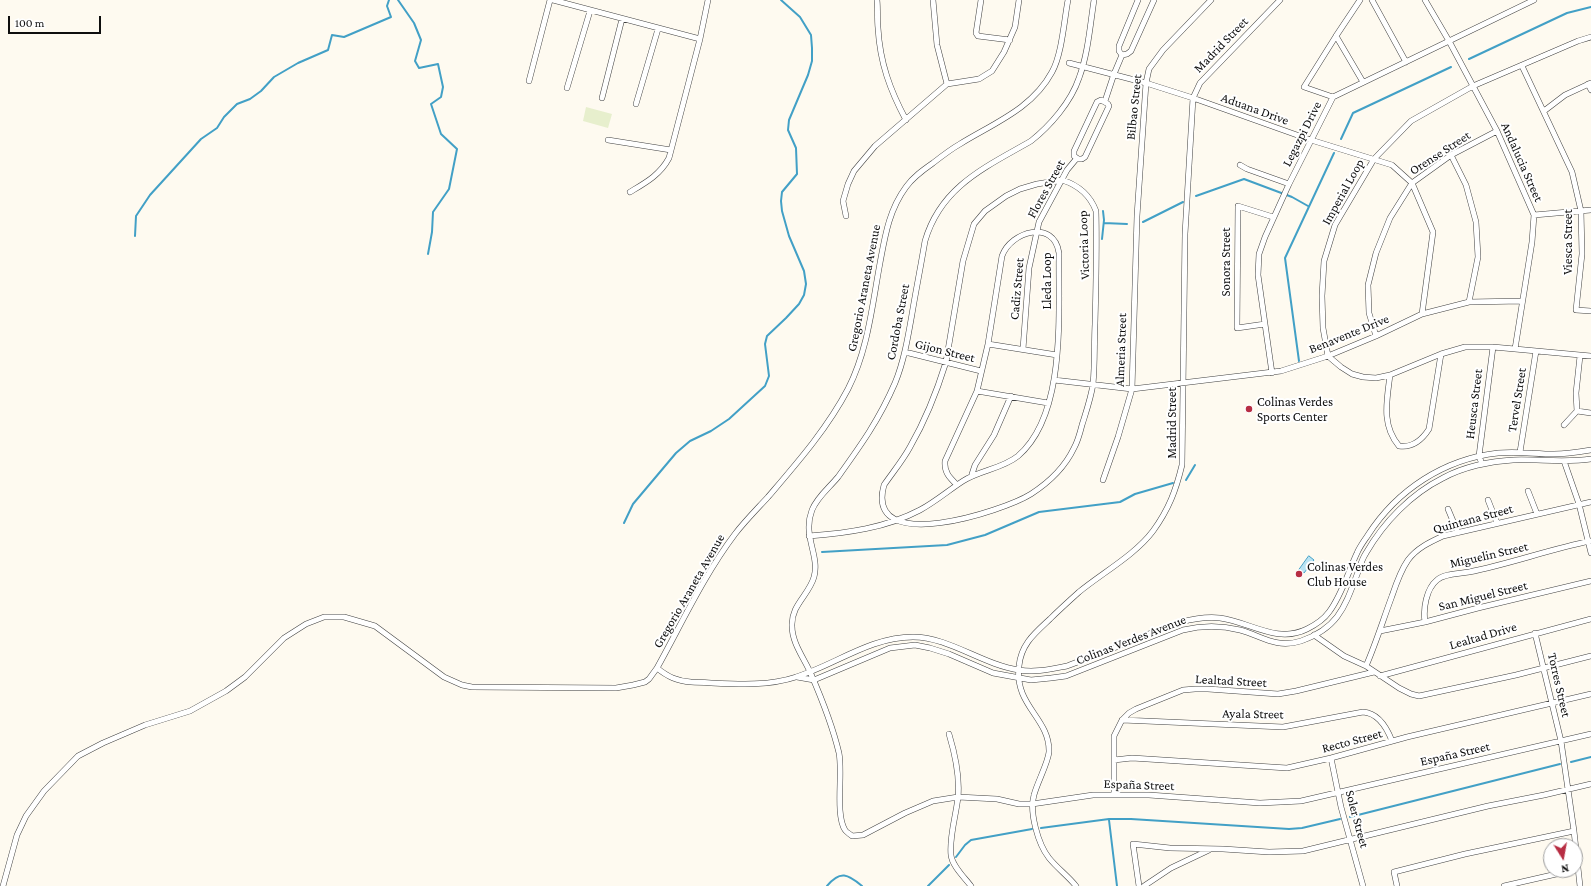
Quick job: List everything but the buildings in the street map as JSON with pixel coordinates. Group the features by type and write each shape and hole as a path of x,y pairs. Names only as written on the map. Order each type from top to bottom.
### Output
{"street":[{"path":"528,81 550,0"},
{"path":"553,0 700,39"},
{"path":"630,192 659,173 664,167 671,150 700,39 708,0"},
{"path":"877,0 879,40 886,76 891,91 906,120"},
{"path":"933,0 937,45 947,84"},
{"path":"981,0 976,33 978,36 1010,40"},
{"path":"846,216 843,200 848,184 854,171 875,146 947,84 979,79 992,71 1004,52 1015,27 1019,0"},
{"name":"Gregorio Araneta Avenue","path":"3,886 17,835 26,816 44,791 78,756 103,743 145,725 190,711 226,691 245,677 284,638 306,624 324,617 344,617 375,626 444,677 462,685 472,687 616,688 633,686 645,682 653,675 721,554 736,532 794,467 816,439 848,389 861,360 866,341 886,228 893,208 906,186 917,174 959,144 1005,119 1033,97 1052,72 1057,59 1068,0"},
{"name":"Cordoba Street","path":"814,680 794,641 792,624 795,608 810,586 814,576 814,559 808,530 812,510 817,500 836,479 869,435 895,382 905,352 925,241 929,228 946,199 965,181 1031,141 1041,133 1071,96 1079,80 1083,66 1094,0"},
{"path":"1138,0 1118,49 1122,55 1131,51 1154,0"},
{"name":"Bilbao Street","path":"1136,216 1146,83 1149,69 1163,50 1211,0"},
{"name":"Madrid Street","path":"1032,804 1037,784 1049,752 1045,730 1021,692 1019,670 1021,656 1029,639 1078,593 1132,552 1148,537 1168,507 1176,491 1182,465 1185,234 1193,98 1200,83 1280,0"},
{"path":"1333,97 1304,87 1360,0"},
{"path":"1372,0 1406,62"},
{"name":"Andalucia Street","path":"1425,0 1449,41 1497,131 1534,215 1515,349"},
{"name":"Legazpi Drive","path":"1272,373 1258,275 1259,254 1289,184 1333,97 1534,0"},
{"path":"567,88 590,11"},
{"path":"602,98 622,19"},
{"path":"636,104 658,29"},
{"path":"1336,36 1364,82"},
{"name":"Imperial Loop","path":"1328,356 1323,328 1322,296 1324,261 1335,225 1374,159 1411,121 1473,86 1578,41 1591,37"},
{"name":"Flores Street","path":"1105,101 1122,55"},
{"name":"Aduana Drive","path":"1069,62 1146,83 1311,140 1392,165 1412,183 1433,232 1422,314"},
{"name":"Viesca Street","path":"1522,66 1572,172 1581,211 1582,254 1576,310 1591,311"},
{"path":"1544,111 1565,95 1590,83 1591,90"},
{"name":"Flores Street","path":"1101,100 1105,101 1109,106 1085,157 1080,159 1076,158 1074,150 1097,102 1101,100"},
{"name":"Orense Street","path":"1376,336 1369,313 1368,285 1376,253 1390,218 1412,183 1451,156 1497,131"},
{"path":"608,140 671,150"},
{"path":"1451,156 1466,185 1476,222 1478,257 1469,302"},
{"name":"Flores Street","path":"1037,232 1039,222 1076,158"},
{"path":"1240,165 1289,184"},
{"path":"897,520 889,516 881,504 884,485 910,448 941,379 946,362 963,261 974,224 985,210 1006,196 1020,189 1037,184 1062,180"},
{"name":"Victoria Loop","path":"897,520 924,525 943,523 1016,501 1041,487 1056,474 1074,448 1093,385 1096,299 1096,211 1093,203 1084,192 1071,183 1062,180"},
{"name":"Sonora Street","path":"1264,324 1237,328 1238,206 1274,218"},
{"path":"1534,215 1591,210"},
{"name":"Almeria Street","path":"1103,480 1118,437 1132,389 1136,216"},
{"path":"957,485 948,476 944,468 945,461 977,391 988,344 1003,251 1019,237 1037,232"},
{"name":"Cadiz Street","path":"1023,349 1029,268 1037,232"},
{"name":"Lleda Loop","path":"809,536 840,534 882,525 921,510 972,474 998,467 1017,457 1031,443 1042,421 1048,403 1054,380 1057,355 1058,249 1051,236 1045,233 1037,232"},
{"name":"Benavente Drive","path":"1183,384 1281,371 1328,356 1376,336 1422,314 1469,302 1522,302"},
{"path":"988,344 1057,355"},
{"path":"1328,356 1352,374 1376,378 1390,375 1441,354 1465,347 1492,347 1591,356"},
{"name":"Heusca Street","path":"1482,464 1479,456 1492,347"},
{"name":"Tervel Street","path":"1520,452 1536,351"},
{"name":"Gijon Street","path":"905,352 981,371"},
{"path":"1390,375 1386,414 1388,428 1393,440 1399,446 1406,447 1415,444 1424,438 1429,429 1441,354"},
{"path":"1564,425 1577,411 1576,394 1580,356"},
{"path":"1054,380 1132,389 1183,384"},
{"path":"977,391 1048,403"},
{"path":"972,474 975,466 994,435 1010,396"},
{"path":"1577,411 1591,413"},
{"name":"Colinas Verdes Avenue","path":"657,668 667,676 691,682 764,683 796,677 877,643 896,638 914,637 926,638 998,665 1019,670 1050,670 1067,666 1170,626 1202,618 1219,618 1238,622 1267,633 1281,635 1291,634 1306,630 1319,622 1329,613 1358,550 1379,517 1397,499 1422,480 1450,465 1479,456 1497,453 1520,452 1554,454 1591,450"},
{"name":"Colinas Verdes Avenue","path":"796,677 814,680 890,648 915,645 949,654 993,673 1031,680 1066,676 1183,630 1195,627 1214,625 1227,627 1242,630 1276,643 1301,641 1325,628 1341,613 1365,554 1392,518 1416,496 1443,478 1482,464 1513,460 1564,461 1591,459"},
{"path":"1564,461 1579,504 1590,542 1591,553"},
{"path":"1528,491 1537,514"},
{"path":"1488,500 1497,523"},
{"name":"Quintana Street","path":"1366,666 1380,632 1400,575 1408,560 1417,550 1429,542 1444,536 1591,502"},
{"path":"1448,509 1458,533"},
{"name":"Miguelin Street","path":"1425,622 1425,604 1430,589 1434,582 1442,577 1590,542"},
{"name":"San Miguel Street","path":"1380,632 1591,581"},
{"name":"Lealtad Drive","path":"1380,676 1591,619"},
{"name":"Torres Street","path":"1535,633 1561,741 1574,838"},
{"path":"1314,635 1344,656 1366,666 1411,694 1419,696 1494,680 1591,656"},
{"name":"Lealtad Street","path":"1114,795 1114,736 1122,720 1136,709 1183,690 1195,688 1278,694 1374,672"},
{"name":"España Street","path":"814,680 839,753 841,768 840,815 845,831 852,836 863,835 905,812 933,801 958,797 997,800 1019,804 1032,804 1093,795 1149,795 1260,803 1302,801 1591,734"},
{"name":"Recto Street","path":"1114,760 1132,758 1287,768 1331,758 1392,741 1591,694"},
{"name":"Ayala Street","path":"1122,720 1283,727 1363,712 1372,714 1378,719 1388,730 1392,741"},
{"path":"949,734 956,760 958,797 951,857 972,886"},
{"name":"Soler Street","path":"1331,758 1338,792 1363,886"},
{"path":"1139,886 1133,844 1170,848 1269,852 1303,851 1488,806 1591,784"},
{"path":"1032,804 1035,825 1048,857 1076,886"},
{"path":"1397,886 1394,872 1465,854 1574,831"},
{"path":"1144,886 1170,868 1211,849"},
{"path":"1504,886 1543,877"}],"green space":[{"path":"586,107 612,114 608,128 583,121"}],"water":[{"path":"1309,556 1314,560 1304,573 1299,570"}],"waterway":[{"path":"135,236 136,216 150,195 201,139 217,128 224,117 237,104 250,99 261,91 274,77 298,63 328,50 332,35 344,37 391,17 387,6 389,0"},
{"path":"398,0 414,23 421,40 415,61 419,68 438,64 443,87 441,97 431,104 441,134 457,149 449,189 433,212 432,232 428,254"},
{"path":"624,523 633,504 676,453 690,441 711,431 729,419 765,386 769,376 765,344 767,336 799,304 804,295 806,284 804,271 789,236 782,211 781,201 782,192 797,174 796,148 788,130 789,120 808,75 812,61 811,35 800,17 781,0"},
{"path":"1469,59 1567,13 1591,7"},
{"path":"1341,139 1353,113 1451,67"},
{"path":"1299,361 1285,258 1334,153"},
{"path":"1196,196 1244,179 1292,197 1308,206"},
{"path":"1143,222 1183,202"},
{"path":"1102,239 1104,220 1103,211"},
{"path":"1104,223 1127,224"},
{"path":"1186,480 1195,465"},
{"path":"822,552 947,545 985,535 1039,512 1120,502 1135,494 1173,483"},
{"path":"1571,762 1591,757"},
{"path":"1350,817 1560,764"},
{"path":"1041,828 1109,819 1131,819 1289,829 1302,828 1340,819"},
{"path":"1109,820 1117,886"},
{"path":"956,857 971,840 1032,829"},
{"path":"928,886 949,865"},
{"path":"827,886 840,876 848,877 862,886"}],"place":[{"name":"Colinas Verdes Sports Center","path":"1249,409"},
{"name":"Colinas Verdes Club House","path":"1299,574"}]}
